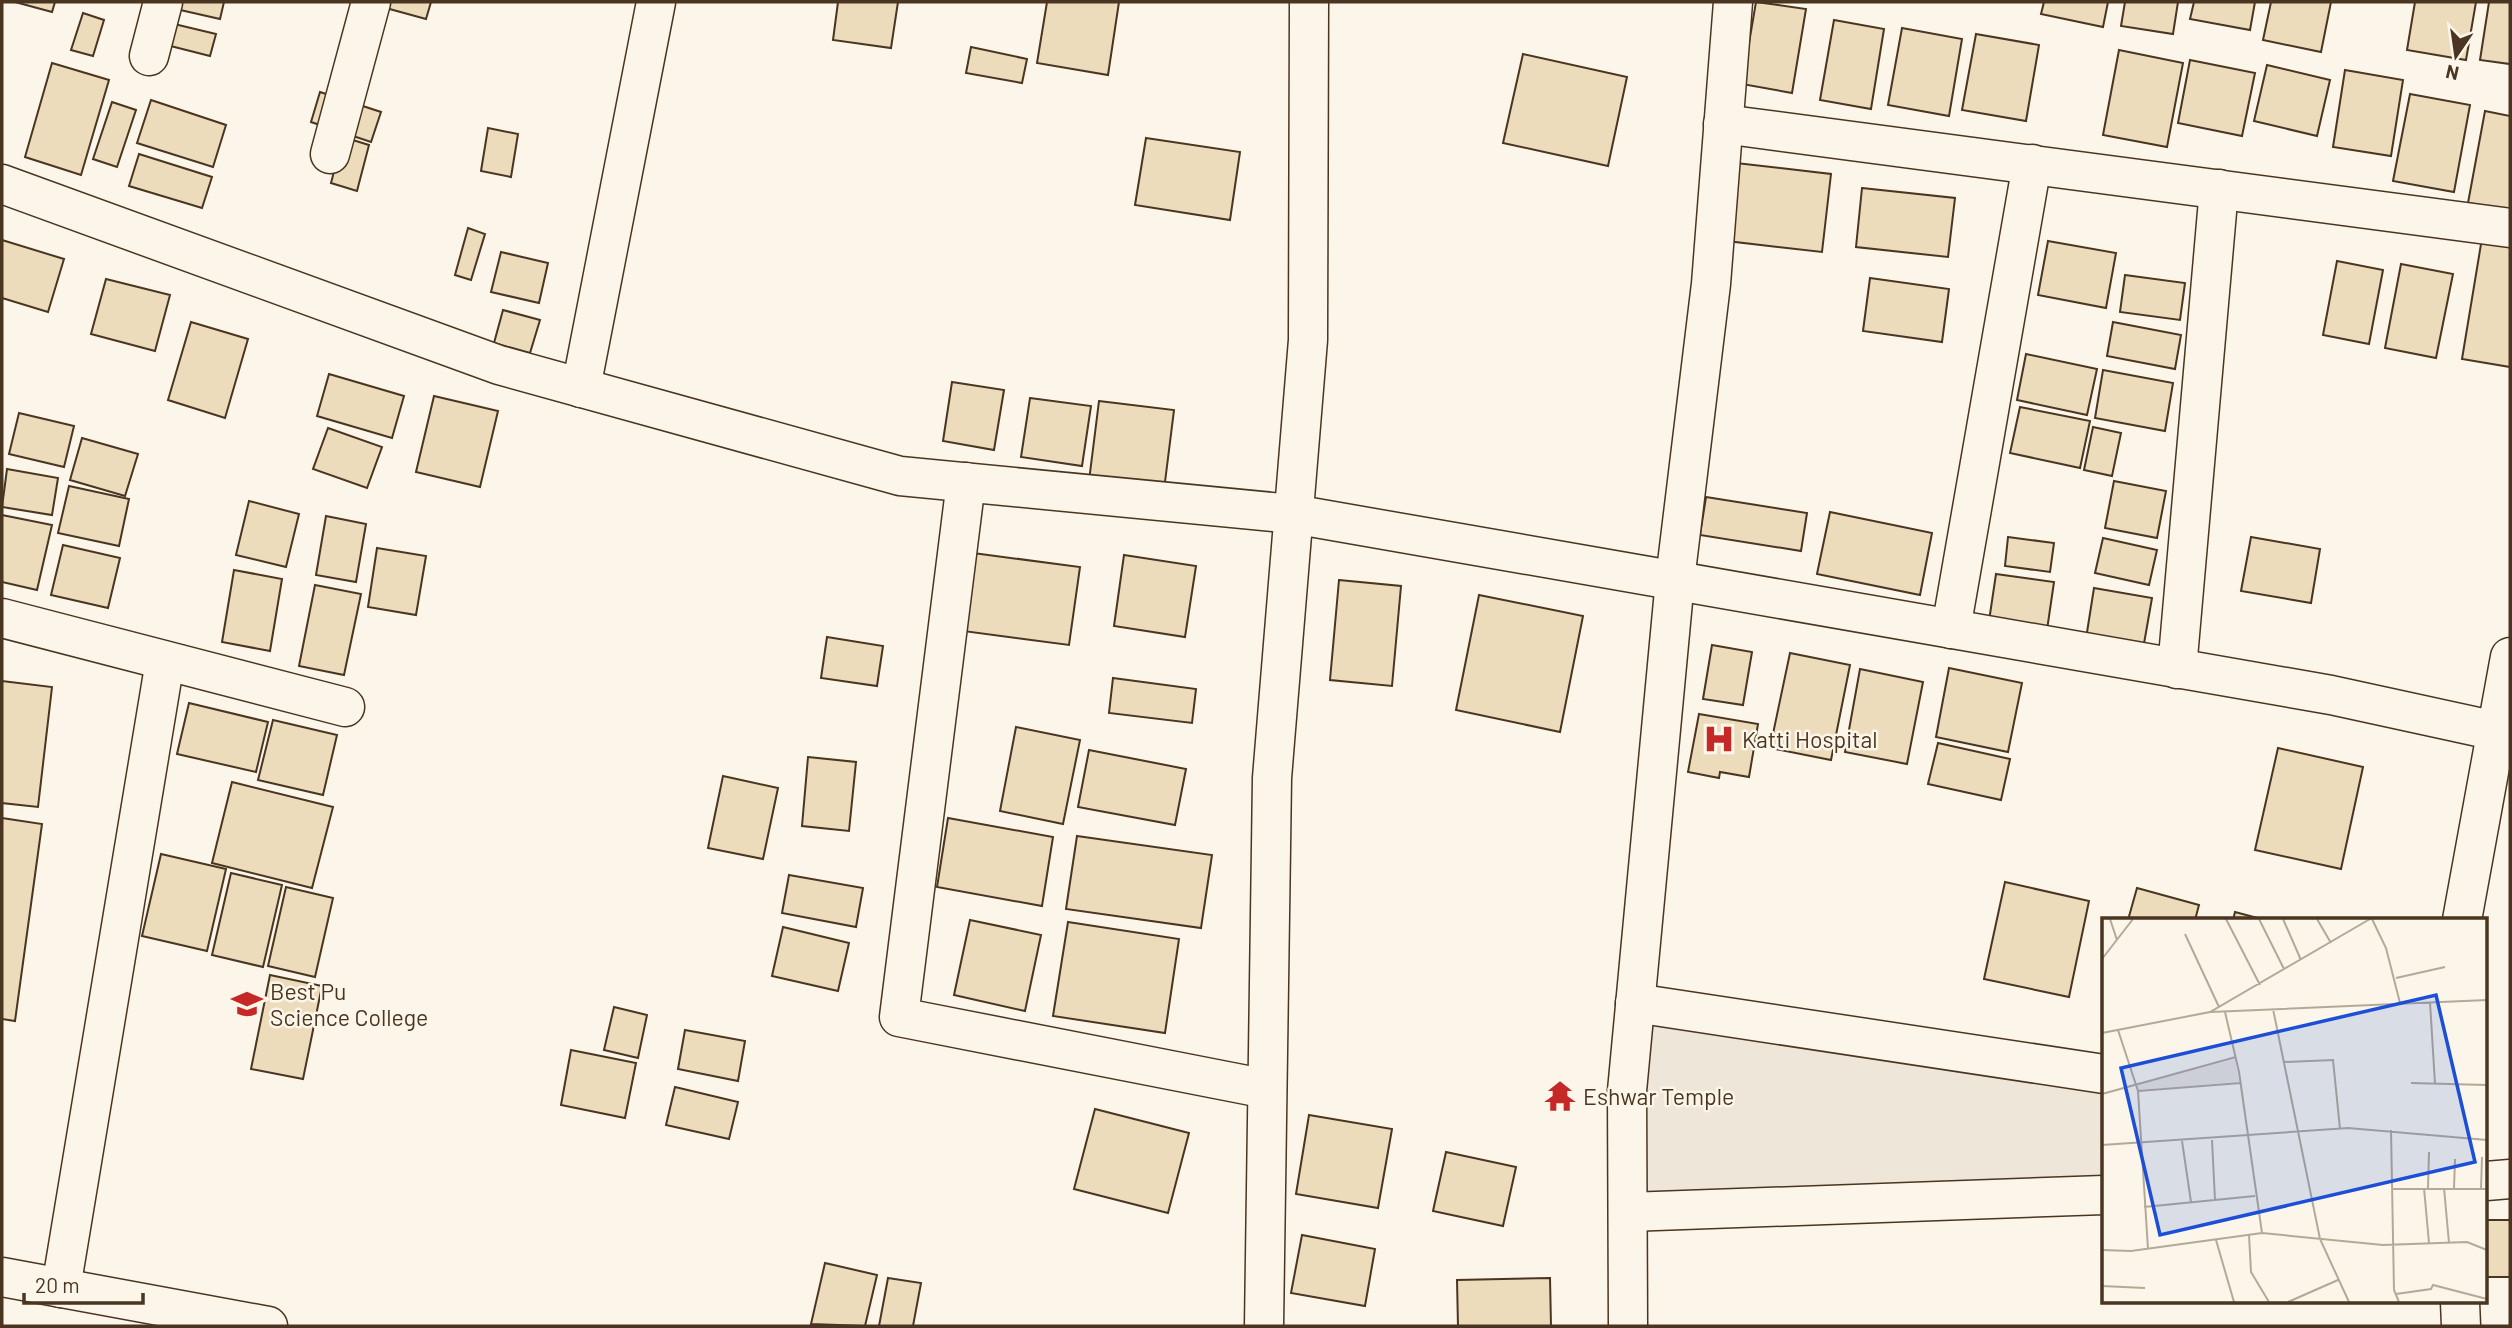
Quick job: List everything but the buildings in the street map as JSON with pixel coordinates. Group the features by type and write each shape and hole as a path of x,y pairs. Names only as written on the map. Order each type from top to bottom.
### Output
{"street":[{"path":"149,56 163,2"},
{"path":"330,154 371,2"},
{"path":"581,388 656,2"},
{"path":"1264,1326 1272,778 1308,340 1309,2"},
{"path":"1628,1326 1627,1091 1675,580 1711,284 1733,2"},
{"path":"1723,124 2510,228"},
{"path":"1951,629 2032,164"},
{"path":"2,184 499,365 900,476 1293,514 2331,695 2504,733"},
{"path":"2177,669 2219,189"},
{"path":"966,482 899,1017 1267,1089"},
{"path":"2,618 345,707"},
{"path":"2462,918 2504,733 2510,657"},
{"path":"61,1288 165,661"},
{"path":"1635,1003 2102,1074"},
{"path":"2488,1181 2510,1179"},
{"path":"1628,1212 2102,1195"},
{"path":"2,1277 268,1326"},
{"path":"2460,1304 2461,1326"}],"shaded area":[{"path":"1645,1019 2102,1086 2102,1187 1637,1201"}],"place":[{"name":"Katti Hospital","path":"1719,739"},
{"name":"Best Pu Science College","path":"247,1004"},
{"name":"Eshwar Temple","path":"1560,1096"}]}
